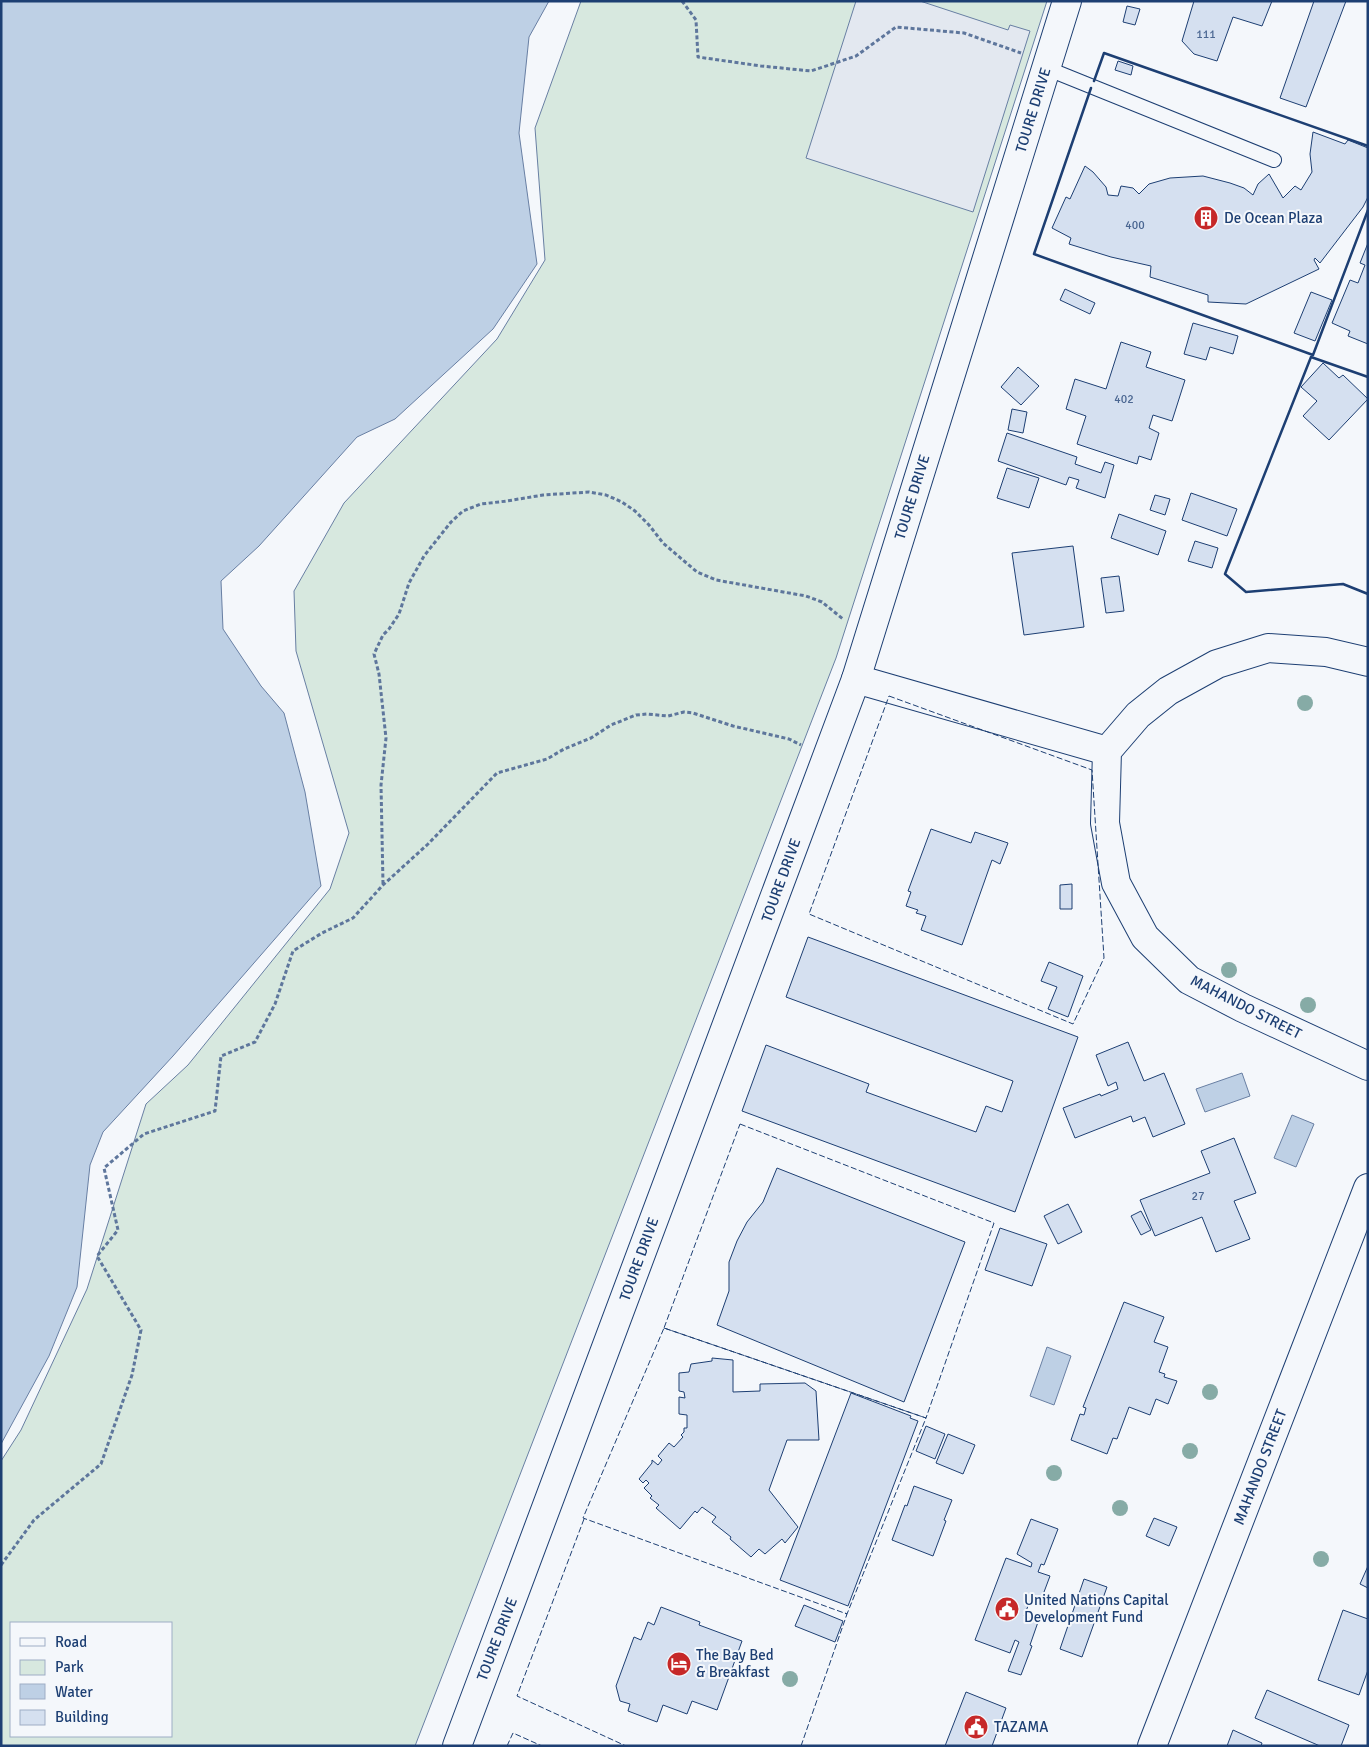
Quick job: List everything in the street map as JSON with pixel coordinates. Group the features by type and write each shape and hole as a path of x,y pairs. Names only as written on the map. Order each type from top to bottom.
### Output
{"street":[{"name":"TOURE DRIVE","path":"456,1746 856,679 1038,62 1067,1"},
{"path":"856,679 1107,751 1138,715 1168,691 1217,664 1268,648 1326,652 1368,662"},
{"name":"MAHANDO STREET","path":"1107,751 1105,823 1116,883 1145,937 1189,980 1243,1008 1368,1066"},
{"name":"MAHANDO STREET","path":"1152,1746 1368,1188"}],"lane":[{"path":"1038,62 1274,160"}],"path":[{"path":"682,1 696,20 698,56 811,72 856,56 896,27 964,33 1038,62"},
{"path":"384,885 381,785 386,738 379,674 374,654 383,635 390,629 399,614 409,583 424,556 451,522 463,511 481,504 507,502 543,495 589,492 606,495 622,502 635,512 649,525 663,543 697,572 716,580 806,596 822,602 868,641"},
{"path":"1,1565 34,1520 101,1464 132,1375 141,1330 97,1256 118,1230 104,1168 144,1134 215,1111 221,1056 255,1042 275,1004 293,951 322,932 353,918 497,774 547,758 591,738 611,724 636,715 668,716 684,712 693,713 734,726 789,739 826,758"}],"green space":[{"path":"581,1 1047,1 836,658 415,1746 1,1746 1,1461 21,1430 87,1289 146,1104 188,1065 330,889 349,833 296,651 294,591 344,503 497,339 545,260 535,128"}],"shaded area":[{"path":"856,1 920,1 1008,30 1010,25 1030,31 973,212 806,158"}],"water":[{"path":"1,1 549,1 529,37 519,133 537,264 493,329 395,419 357,437 259,546 221,581 223,629 261,686 284,713 305,792 321,886 173,1056 103,1132 90,1165 77,1287 49,1356 1,1444"},
{"path":"1242,1073 1250,1096 1205,1112 1196,1089"},
{"path":"1292,1115 1314,1124 1296,1167 1274,1158"},
{"path":"1047,1347 1071,1356 1054,1405 1030,1396"}],"building":[{"path":"1194,1 1272,1 1262,26 1233,17 1217,61 1194,54 1182,41"},
{"path":"1314,1 1346,1 1306,107 1280,98"},
{"path":"1127,6 1140,9 1135,25 1123,22"},
{"path":"1118,61 1133,66 1131,75 1115,70"},
{"name":"De Ocean Plaza","path":"1313,132 1345,144 1348,140 1368,148 1368,197 1363,207 1320,263 1315,258 1314,260 1319,269 1246,304 1208,302 1208,295 1150,277 1151,266 1111,257 1069,244 1071,238 1052,228 1066,197 1070,199 1085,166 1106,187 1108,195 1118,196 1121,186 1133,188 1139,194 1149,184 1170,178 1203,176 1244,188 1253,195 1258,184 1269,174 1283,198 1295,186 1301,190 1312,172 1310,154"},
{"path":"1368,243 1368,344 1348,336 1350,331 1332,323 1350,280 1358,283 1365,265 1360,263"},
{"path":"1065,289 1095,303 1090,314 1060,300"},
{"path":"1311,292 1332,300 1315,341 1294,333"},
{"path":"1193,323 1238,336 1233,354 1210,347 1206,360 1184,354"},
{"path":"1121,342 1151,352 1146,367 1185,380 1172,421 1153,415 1149,428 1159,433 1151,460 1139,456 1137,464 1077,444 1086,416 1066,409 1075,379 1106,389"},
{"path":"1323,363 1339,378 1343,375 1368,399 1329,440 1303,416 1317,401 1301,387"},
{"path":"1018,367 1039,386 1021,405 1001,387"},
{"path":"1012,409 1027,412 1023,433 1008,430"},
{"path":"1007,433 1077,457 1075,464 1101,473 1105,462 1114,465 1105,498 1076,488 1079,480 1069,477 1066,485 998,461"},
{"path":"1007,468 1039,478 1029,508 997,498"},
{"path":"1191,493 1237,509 1227,536 1182,520"},
{"path":"1155,495 1170,499 1165,515 1150,510"},
{"path":"1119,514 1166,531 1158,555 1111,538"},
{"path":"1195,541 1218,548 1212,568 1188,561"},
{"path":"1073,546 1084,627 1024,635 1012,553"},
{"path":"1119,576 1124,611 1106,613 1101,578"},
{"path":"931,829 971,843 975,832 1008,843 1000,864 992,860 962,945 921,930 926,916 916,913 918,910 906,906 911,892 908,891"},
{"path":"1072,884 1072,909 1060,909 1060,885"},
{"path":"808,937 1078,1037 1015,1212 742,1111 766,1045 869,1084 866,1092 976,1132 986,1106 1002,1112 1013,1081 786,997"},
{"path":"1049,962 1083,976 1068,1017 1048,1009 1057,987 1041,981"},
{"path":"1128,1042 1144,1081 1164,1073 1185,1124 1153,1137 1145,1117 1133,1122 1131,1116 1075,1138 1063,1108 1118,1089 1116,1082 1108,1086 1096,1055"},
{"path":"1234,1138 1256,1193 1234,1201 1250,1239 1216,1252 1202,1217 1155,1236 1140,1200 1210,1173 1201,1151"},
{"path":"777,1168 965,1242 904,1402 717,1325 729,1291 729,1262 737,1241 747,1222 763,1202"},
{"path":"1068,1204 1082,1232 1058,1244 1044,1216"},
{"path":"1141,1211 1151,1230 1141,1235 1131,1216"},
{"path":"1000,1228 1047,1244 1032,1286 985,1270"},
{"path":"1124,1302 1164,1317 1154,1342 1168,1347 1159,1372 1165,1374 1164,1377 1177,1381 1168,1404 1156,1399 1150,1415 1129,1407 1117,1439 1113,1438 1107,1454 1071,1440 1080,1414 1084,1415 1086,1408 1083,1407"},
{"path":"712,1358 733,1360 733,1392 760,1391 760,1384 805,1383 816,1391 819,1440 787,1440 769,1490 798,1527 785,1543 782,1539 765,1554 759,1549 751,1557 730,1539 731,1537 712,1522 716,1517 702,1507 697,1513 695,1511 680,1529 656,1508 659,1505 650,1498 652,1496 644,1488 649,1483 646,1480 643,1483 639,1479 652,1463 652,1460 658,1465 662,1460 658,1456 669,1443 674,1447 683,1437 681,1435 684,1432 684,1428 687,1428 687,1415 679,1414 679,1397 685,1398 684,1392 679,1391 679,1373 689,1372 691,1364 712,1361"},
{"path":"851,1393 911,1416 910,1418 918,1421 848,1606 780,1580"},
{"path":"926,1426 945,1434 935,1459 916,1451"},
{"path":"948,1434 975,1445 963,1474 936,1463"},
{"path":"914,1486 952,1500 933,1556 892,1540"},
{"path":"1154,1518 1177,1527 1169,1546 1146,1536"},
{"path":"1031,1519 1058,1529 1044,1565 1041,1564 1038,1572 1050,1576 1041,1600 1032,1596 1024,1616 1038,1622 1030,1645 1032,1646 1021,1675 1008,1671 1019,1642 1015,1640 1010,1653 975,1640 1006,1558 1031,1567 1032,1563 1017,1554"},
{"path":"1368,1566 1368,1588 1360,1584"},
{"path":"1084,1579 1107,1587 1082,1657 1060,1649"},
{"path":"804,1605 843,1621 835,1642 795,1626"},
{"name":"The Bay Bed & Breakfast","path":"661,1607 700,1622 699,1625 742,1641 717,1710 692,1701 687,1714 663,1705 657,1722 628,1711 630,1704 620,1701 616,1686 634,1637 641,1640 648,1622 654,1625"},
{"path":"1343,1610 1368,1619 1368,1670 1359,1695 1318,1680"},
{"path":"1267,1690 1349,1725 1341,1746 1320,1746 1255,1718"},
{"name":"TAZAMA","path":"966,1692 1006,1708 992,1746 945,1746"},
{"path":"1233,1730 1262,1743 1261,1746 1227,1746"}],"fence":[{"path":"889,696 1092,770 1104,958 1073,1024 809,914 889,696"},
{"path":"740,1124 994,1223 926,1418 664,1328 740,1124"},
{"path":"664,1328 926,1418 847,1614 583,1518 664,1328"},
{"path":"584,1519 517,1696 626,1746"},
{"path":"801,1746 847,1614 845,1613"},
{"path":"507,1746 513,1733 542,1746"}],"wall":[{"path":"1094,81 1104,53 1368,146"},
{"path":"1091,88 1034,254 1313,355 1368,210"},
{"path":"1368,377 1311,357 1225,574 1246,592 1343,584 1368,594"}],"place":[{"name":"De Ocean Plaza","path":"1206,218"},
{"name":"United Nations Capital Development Fund","path":"1007,1609"},
{"name":"The Bay Bed & Breakfast","path":"679,1664"},
{"name":"TAZAMA","path":"976,1727"}]}
